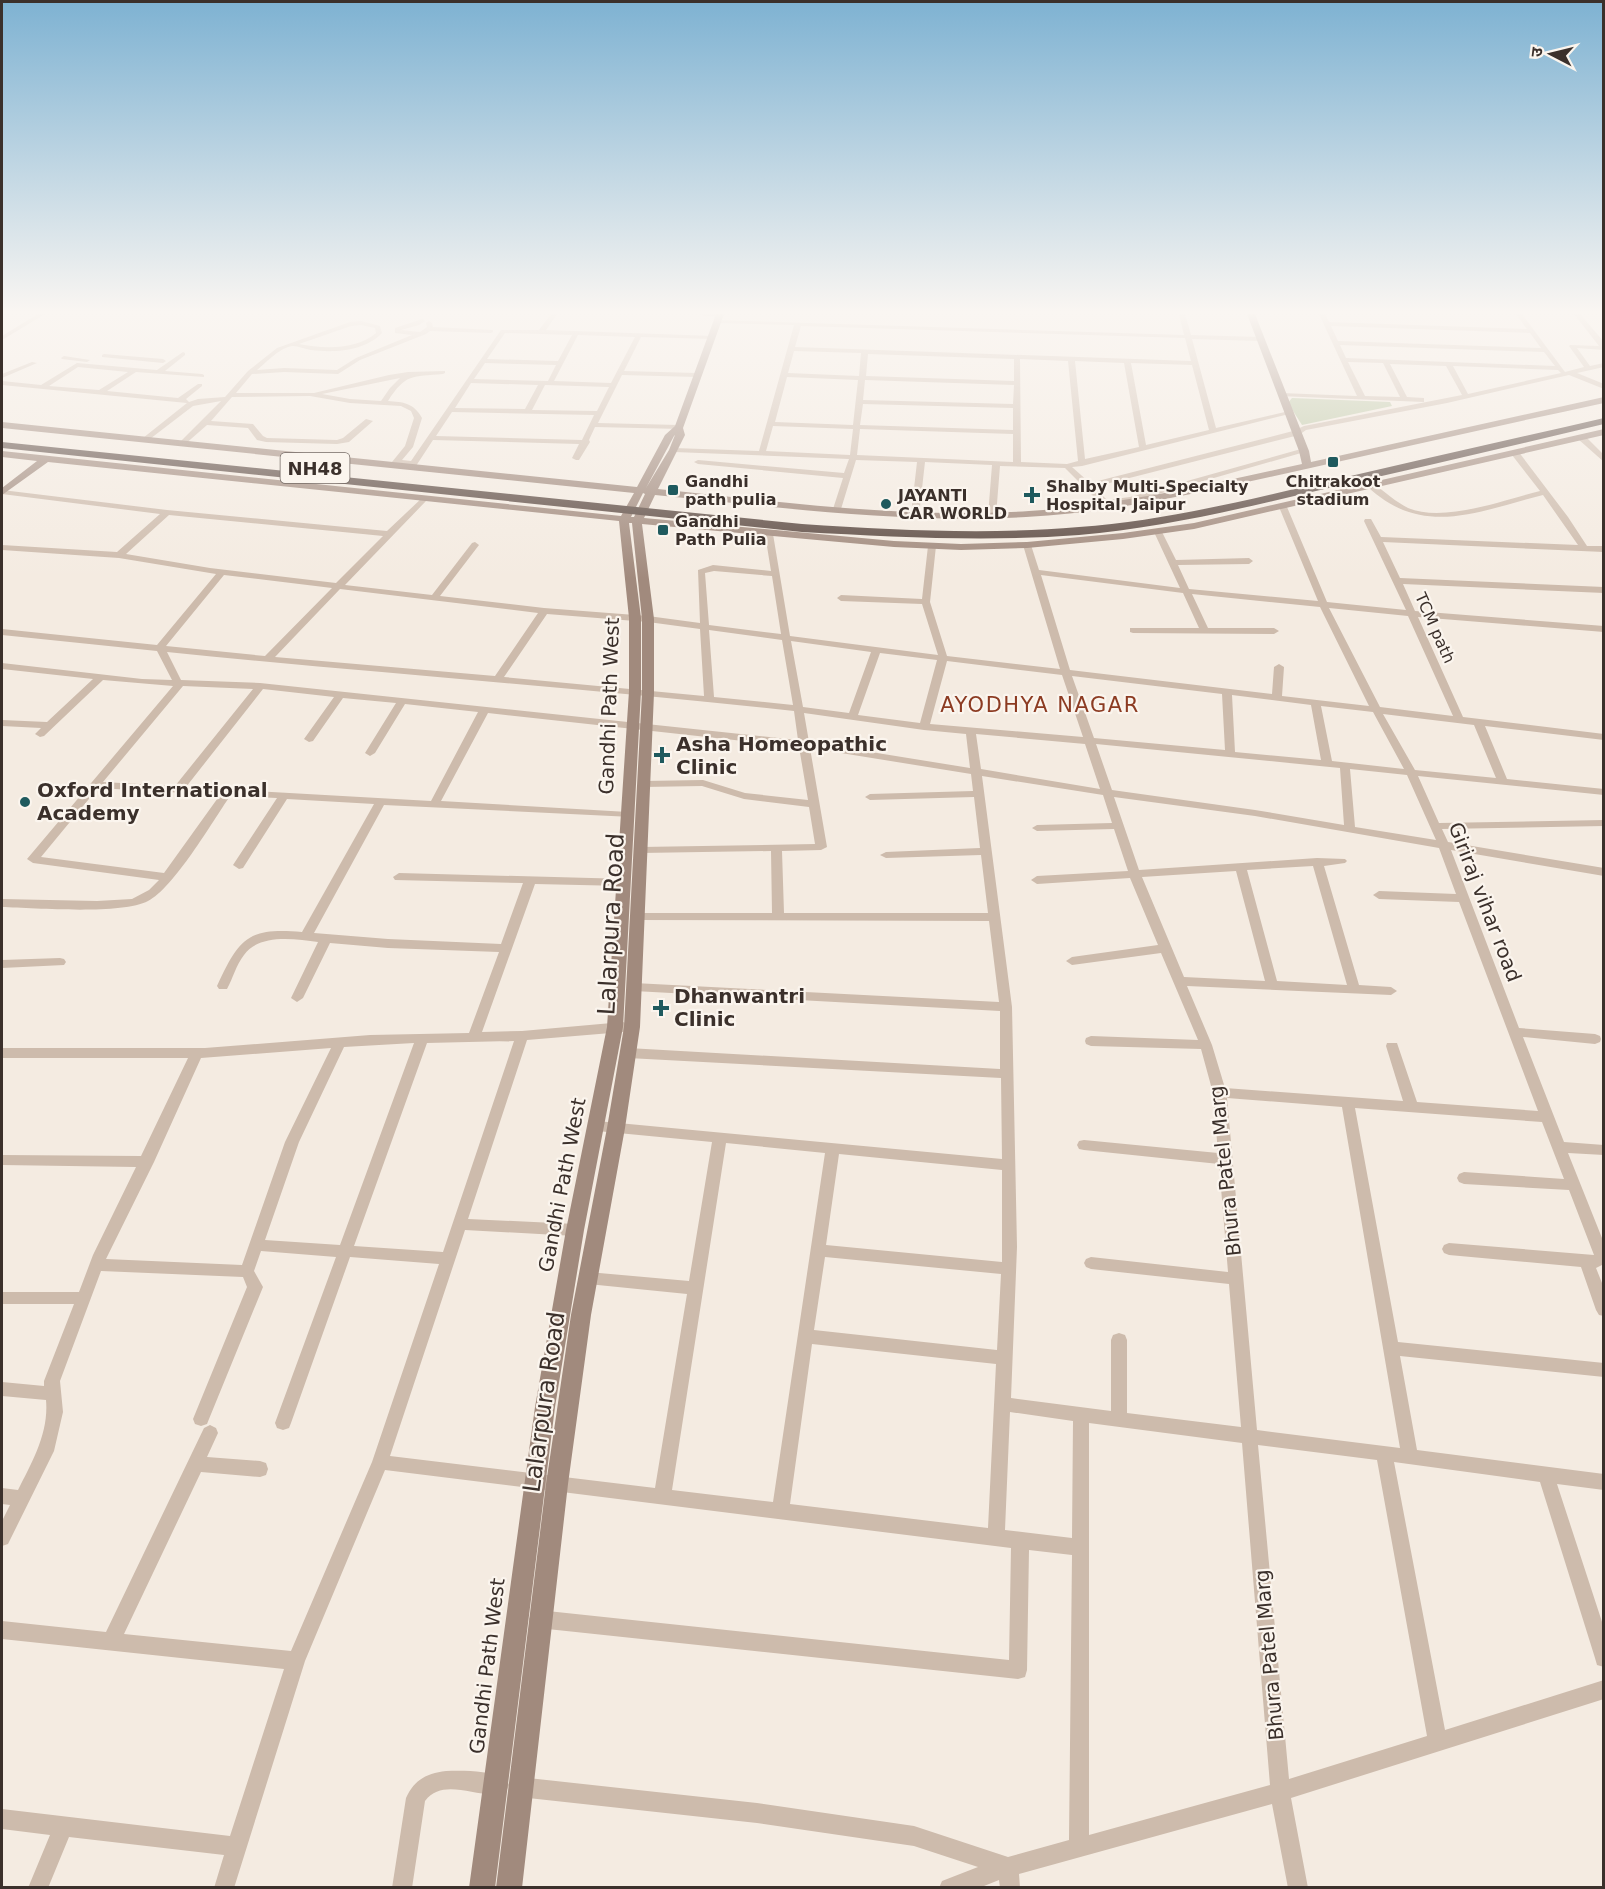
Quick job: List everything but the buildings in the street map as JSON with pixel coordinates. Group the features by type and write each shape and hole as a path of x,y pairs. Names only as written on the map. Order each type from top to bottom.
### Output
{"highway":[{"name":"NH48","path":"2,445 624,510 664,509 898,525 972,526 1059,522 1166,509 1604,411"},
{"name":"NH48","path":"664,509 802,528 899,534 994,536 1081,531 1148,522 1255,502 1604,421"},
{"name":"NH48","path":"2,436 624,510"}],"street":[{"path":"146,440 195,402"},
{"path":"183,444 207,423 222,402"},
{"path":"369,402 402,404 414,410 418,418 411,442 396,462 412,465"},
{"path":"412,465 455,402"},
{"path":"528,411 534,402"},
{"path":"576,458 604,402"},
{"path":"624,510 645,491 674,450 688,402"},
{"path":"762,454 775,402"},
{"path":"837,509 853,458 860,402"},
{"path":"865,402 1017,406"},
{"path":"1017,402 1017,465"},
{"path":"1076,402 1082,464"},
{"path":"1135,402 1143,449"},
{"path":"1206,402 1213,431"},
{"path":"1284,402 1304,451 1307,467"},
{"path":"1088,486 1296,433 1304,428 1441,402"},
{"path":"2,425 837,509 915,515 992,516 1107,505 1307,467 1594,402"},
{"path":"450,410 599,413"},
{"path":"674,450 1068,466 1289,413"},
{"path":"207,423 250,426 260,438 266,440 337,442 346,440 369,421"},
{"path":"769,424 1018,432"},
{"path":"594,425 679,427"},
{"path":"642,692 648,619 638,521 645,491 670,435 679,427"},
{"path":"2,454 423,499 624,510 638,521 768,534 932,546 1027,545 1158,532 1283,507 1604,432"},
{"path":"1581,437 1604,460"},
{"path":"430,438 586,442"},
{"path":"1107,505 1304,451"},
{"path":"1515,453 1584,548"},
{"path":"2,492 45,459"},
{"path":"915,515 921,461"},
{"path":"698,462 848,476"},
{"path":"992,516 996,464"},
{"path":"1068,466 1107,505"},
{"path":"1371,486 1409,511 1433,515 1455,514 1545,492"},
{"path":"2,492 167,512 389,534"},
{"path":"267,660 423,499"},
{"name":"Giriraj vihar road","path":"1283,507 1323,604 1411,772 1444,845 1602,1258 1595,1262 1586,1261"},
{"name":"Gandhi Path West","path":"482,1887 535,1482 575,1230 607,1127 623,1027 624,882 635,815 642,692 624,510"},
{"path":"119,555 167,512"},
{"name":"TCM path","path":"1368,521 1398,581 1459,719"},
{"path":"1158,532 1204,629"},
{"path":"640,850 821,847 768,534"},
{"path":"1378,539 1604,549"},
{"path":"434,598 476,545"},
{"name":"Bhura Patel Marg","path":"1027,545 1066,672 1136,875 1206,1044 1220,1093 1280,1792 1298,1887"},
{"path":"924,727 943,657 926,603 932,546"},
{"path":"2,548 119,555 222,572 434,598 543,611 648,619 876,650 1604,737"},
{"path":"1173,562 1250,561"},
{"path":"709,699 701,572 712,568 775,574"},
{"path":"160,648 222,572"},
{"path":"1037,573 1186,591 1603,630"},
{"path":"1398,581 1604,590"},
{"path":"841,598 926,603"},
{"path":"497,680 543,611"},
{"path":"1132,630 1274,631"},
{"path":"2,632 267,660 642,692 798,709 924,727 1089,740 1604,792"},
{"path":"160,648 179,684"},
{"path":"854,716 876,650"},
{"path":"2,666 179,684 260,686 804,744 1108,793 1255,813 1604,872"},
{"path":"1277,698 1279,666"},
{"path":"40,734 101,677"},
{"path":"166,877 33,859 179,684"},
{"path":"177,791 260,686"},
{"path":"1227,692 1230,754"},
{"path":"309,739 340,695"},
{"path":"370,753 402,701"},
{"path":"1315,702 1327,764"},
{"path":"434,805 485,709"},
{"path":"1478,722 1503,782"},
{"path":"2,723 48,725"},
{"name":"Lalarpura Road","path":"509,1887 557,1484 588,1278 607,1127 628,1053 623,1027 634,987 640,850 635,815 644,784 641,727"},
{"path":"971,731 1005,1007 1009,1269 996,1538"},
{"path":"1345,766 1350,829"},
{"path":"644,784 703,783 744,796 814,804"},
{"path":"94,785 635,815"},
{"path":"2,903 132,903 145,899 166,877 226,794"},
{"path":"870,797 979,794"},
{"path":"239,865 283,797"},
{"path":"306,936 380,802"},
{"path":"1435,826 1604,823"},
{"path":"1037,828 1119,826"},
{"path":"776,848 778,917"},
{"path":"886,855 986,851"},
{"path":"1038,880 1341,861"},
{"path":"1317,862 1354,989"},
{"path":"1241,869 1272,985"},
{"path":"399,877 624,882"},
{"path":"474,1036 530,880"},
{"path":"1379,895 1465,898"},
{"path":"637,917 994,917"},
{"path":"223,986 241,950 251,942 269,937 306,936 506,948"},
{"path":"297,998 326,938"},
{"path":"1072,961 1166,948"},
{"path":"2,964 60,962"},
{"path":"1181,981 1391,991"},
{"path":"634,987 1005,1007"},
{"path":"2,1053 196,1053 340,1042 522,1036 623,1027"},
{"path":"1514,1032 1596,1039"},
{"path":"224,1887 296,1661 380,1462 522,1036"},
{"path":"283,1423 343,1251 422,1038"},
{"path":"1091,1041 1206,1044"},
{"path":"111,1642 196,1464 205,1426 255,1287 247,1271 255,1245 292,1142 340,1042"},
{"path":"1392,1046 1412,1108"},
{"path":"2,1538 20,1498 46,1451 55,1412 52,1381 96,1265 147,1162 196,1053"},
{"path":"628,1053 1007,1074"},
{"path":"1220,1093 1547,1117"},
{"path":"1348,1104 1393,1348 1410,1457"},
{"path":"607,1127 1008,1165"},
{"path":"662,1497 720,1137"},
{"path":"1084,1145 1225,1159"},
{"path":"1559,1147 1604,1150"},
{"path":"780,1512 833,1148"},
{"path":"2,1160 147,1162"},
{"path":"1464,1178 1574,1185"},
{"path":"459,1224 575,1230"},
{"path":"255,1245 448,1258"},
{"path":"1449,1249 1586,1261 1604,1310"},
{"path":"818,1250 1009,1269"},
{"path":"1091,1263 1236,1279"},
{"path":"96,1265 247,1271"},
{"path":"588,1278 696,1288"},
{"path":"2,1298 84,1298"},
{"path":"805,1336 1004,1358"},
{"path":"1119,1340 1119,1419"},
{"path":"1393,1348 1604,1370"},
{"path":"2,1389 54,1394"},
{"path":"1002,1404 1604,1482"},
{"path":"1079,1847 1081,1414"},
{"path":"1384,1454 1438,1742"},
{"path":"380,1462 1081,1548"},
{"path":"196,1464 260,1469"},
{"path":"1546,1475 1604,1658"},
{"path":"2,1496 20,1498"},
{"path":"516,1617 1018,1670 1020,1541"},
{"path":"2,1630 296,1661"},
{"path":"950,1887 1008,1866 1280,1792 1604,1689"},
{"path":"402,1887 416,1798 424,1787 446,1781 495,1784 757,1813 914,1836 1008,1866"},
{"path":"2,1819 238,1847"},
{"path":"38,1887 63,1827"},
{"path":"1008,1866 1010,1887"}],"green space":[{"path":"1390,402 1392,406 1302,425 1288,403"}],"place":[{"name":"Chitrakoot stadium","path":"1333,462"},
{"name":"Gandhi path pulia","path":"673,490"},
{"name":"Shalby Multi-Specialty Hospital, Jaipur","path":"1032,495"},
{"name":"JAYANTI CAR WORLD","path":"886,504"},
{"name":"Gandhi Path Pulia","path":"663,530"},
{"name":"Asha Homeopathic Clinic","path":"662,755"},
{"name":"Oxford International Academy","path":"25,802"},
{"name":"Dhanwantri Clinic","path":"661,1008"}],"district":[{"name":"AYODHYA NAGAR","path":"1040,705"}]}
